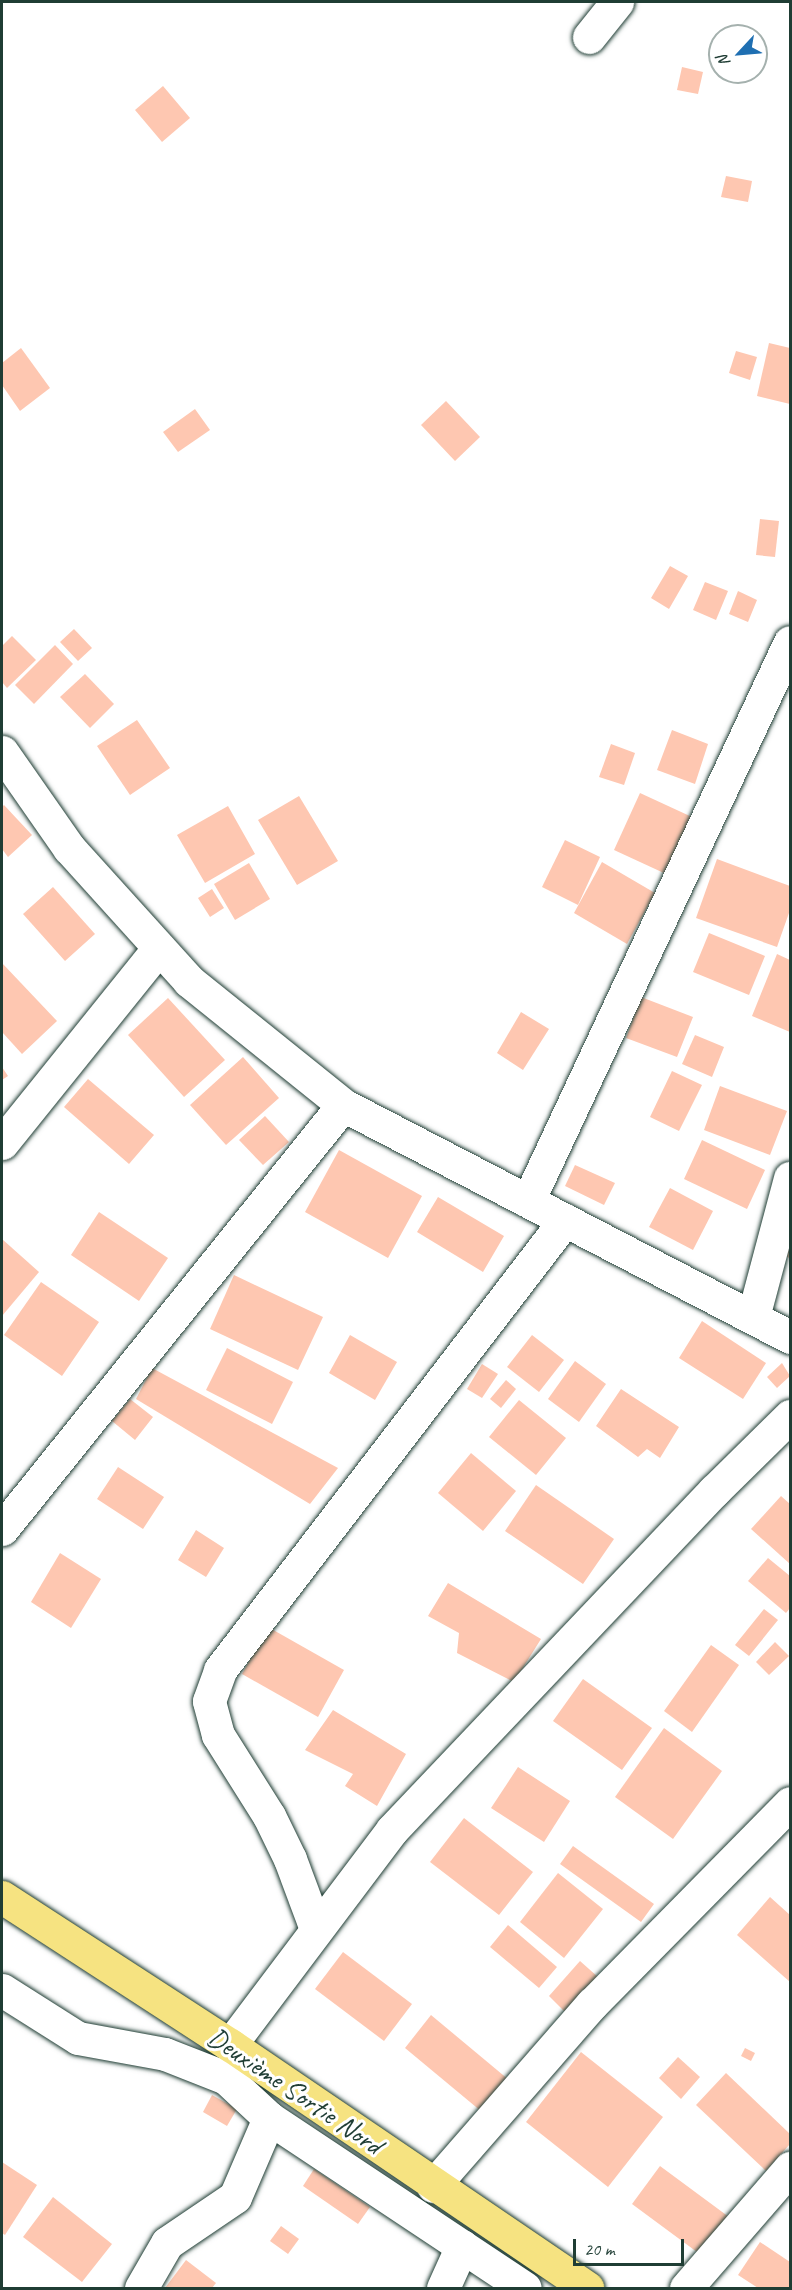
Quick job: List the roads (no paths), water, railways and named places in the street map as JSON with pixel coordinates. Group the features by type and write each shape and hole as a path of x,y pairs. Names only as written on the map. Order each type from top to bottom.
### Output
{"main road":[{"name":"Deuxième Sortie Nord","path":"2,1897 230,2045 433,2186 587,2289"}],"street":[{"path":"589,37 618,2"},
{"path":"528,1201 790,642"},
{"path":"2,752 69,848 189,981 343,1105 790,1337"},
{"path":"2,1143 159,948"},
{"path":"2,1529 343,1105"},
{"path":"753,1317 790,1178"},
{"path":"316,1929 290,1859 269,1816 218,1735 209,1701 220,1670 565,1220"},
{"path":"230,2045 392,1830 714,1491 790,1416"},
{"path":"433,2186 592,2004 790,1803"},
{"path":"2,1990 78,2038 165,2054 226,2078 269,2118 525,2289"},
{"path":"141,2289 167,2243 235,2197 269,2118"},
{"path":"687,2289 790,2168"},
{"path":"443,2289 462,2246"}]}
